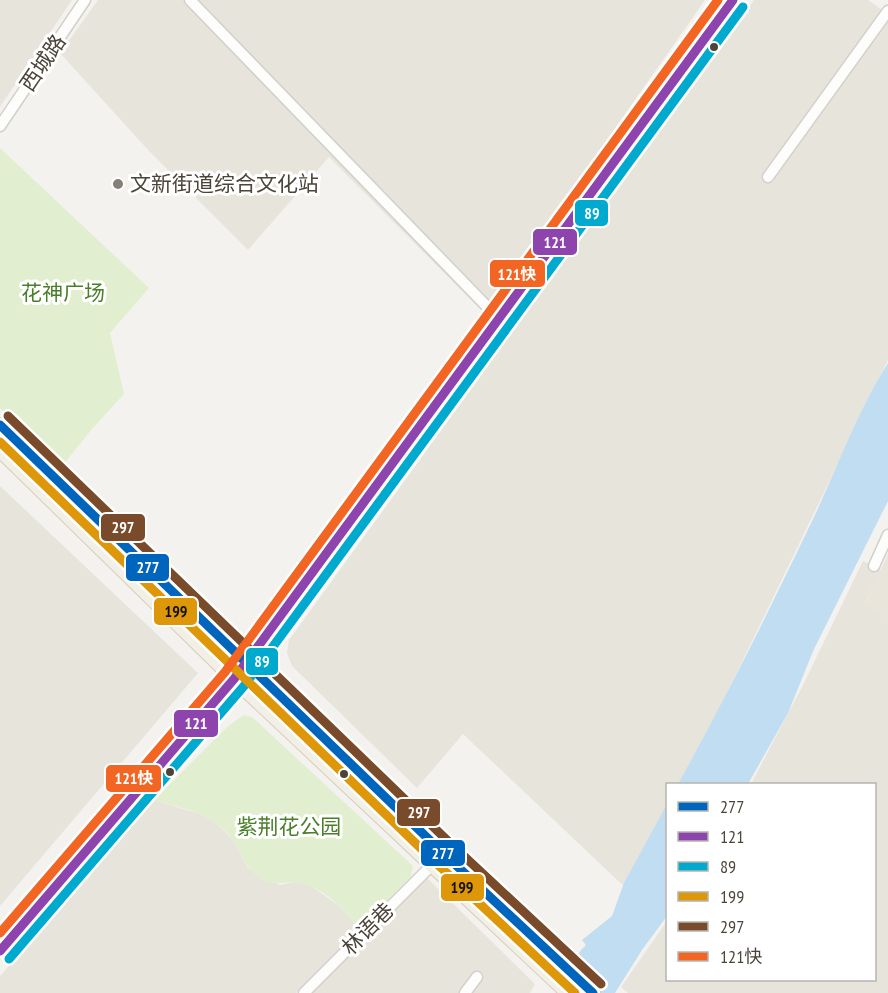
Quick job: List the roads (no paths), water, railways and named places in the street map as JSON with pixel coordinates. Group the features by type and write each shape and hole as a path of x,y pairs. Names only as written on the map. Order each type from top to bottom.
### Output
{"main road":[{"path":"0,425 443,853 593,993"},
{"path":"0,450 234,679 568,993"}],"street":[{"name":"西城路","path":"0,126 85,0"},
{"path":"190,0 498,318"},
{"path":"0,951 234,679 733,0"},
{"path":"768,177 888,12"},
{"path":"874,566 888,535"},
{"name":"林语巷","path":"304,993 432,865"},
{"path":"465,993 477,977"}],"water":[{"path":"888,363 888,501 814,649 788,713 749,783 679,783 764,620"},
{"path":"666,806 666,917 615,993 558,993 586,945 582,940 612,916 624,883"}],"place":[{"name":"文新街道综合文化站","path":"118,184"}],"park label":[{"name":"花神广场","path":"63,293"},
{"name":"紫荆花公园","path":"289,827"}]}
